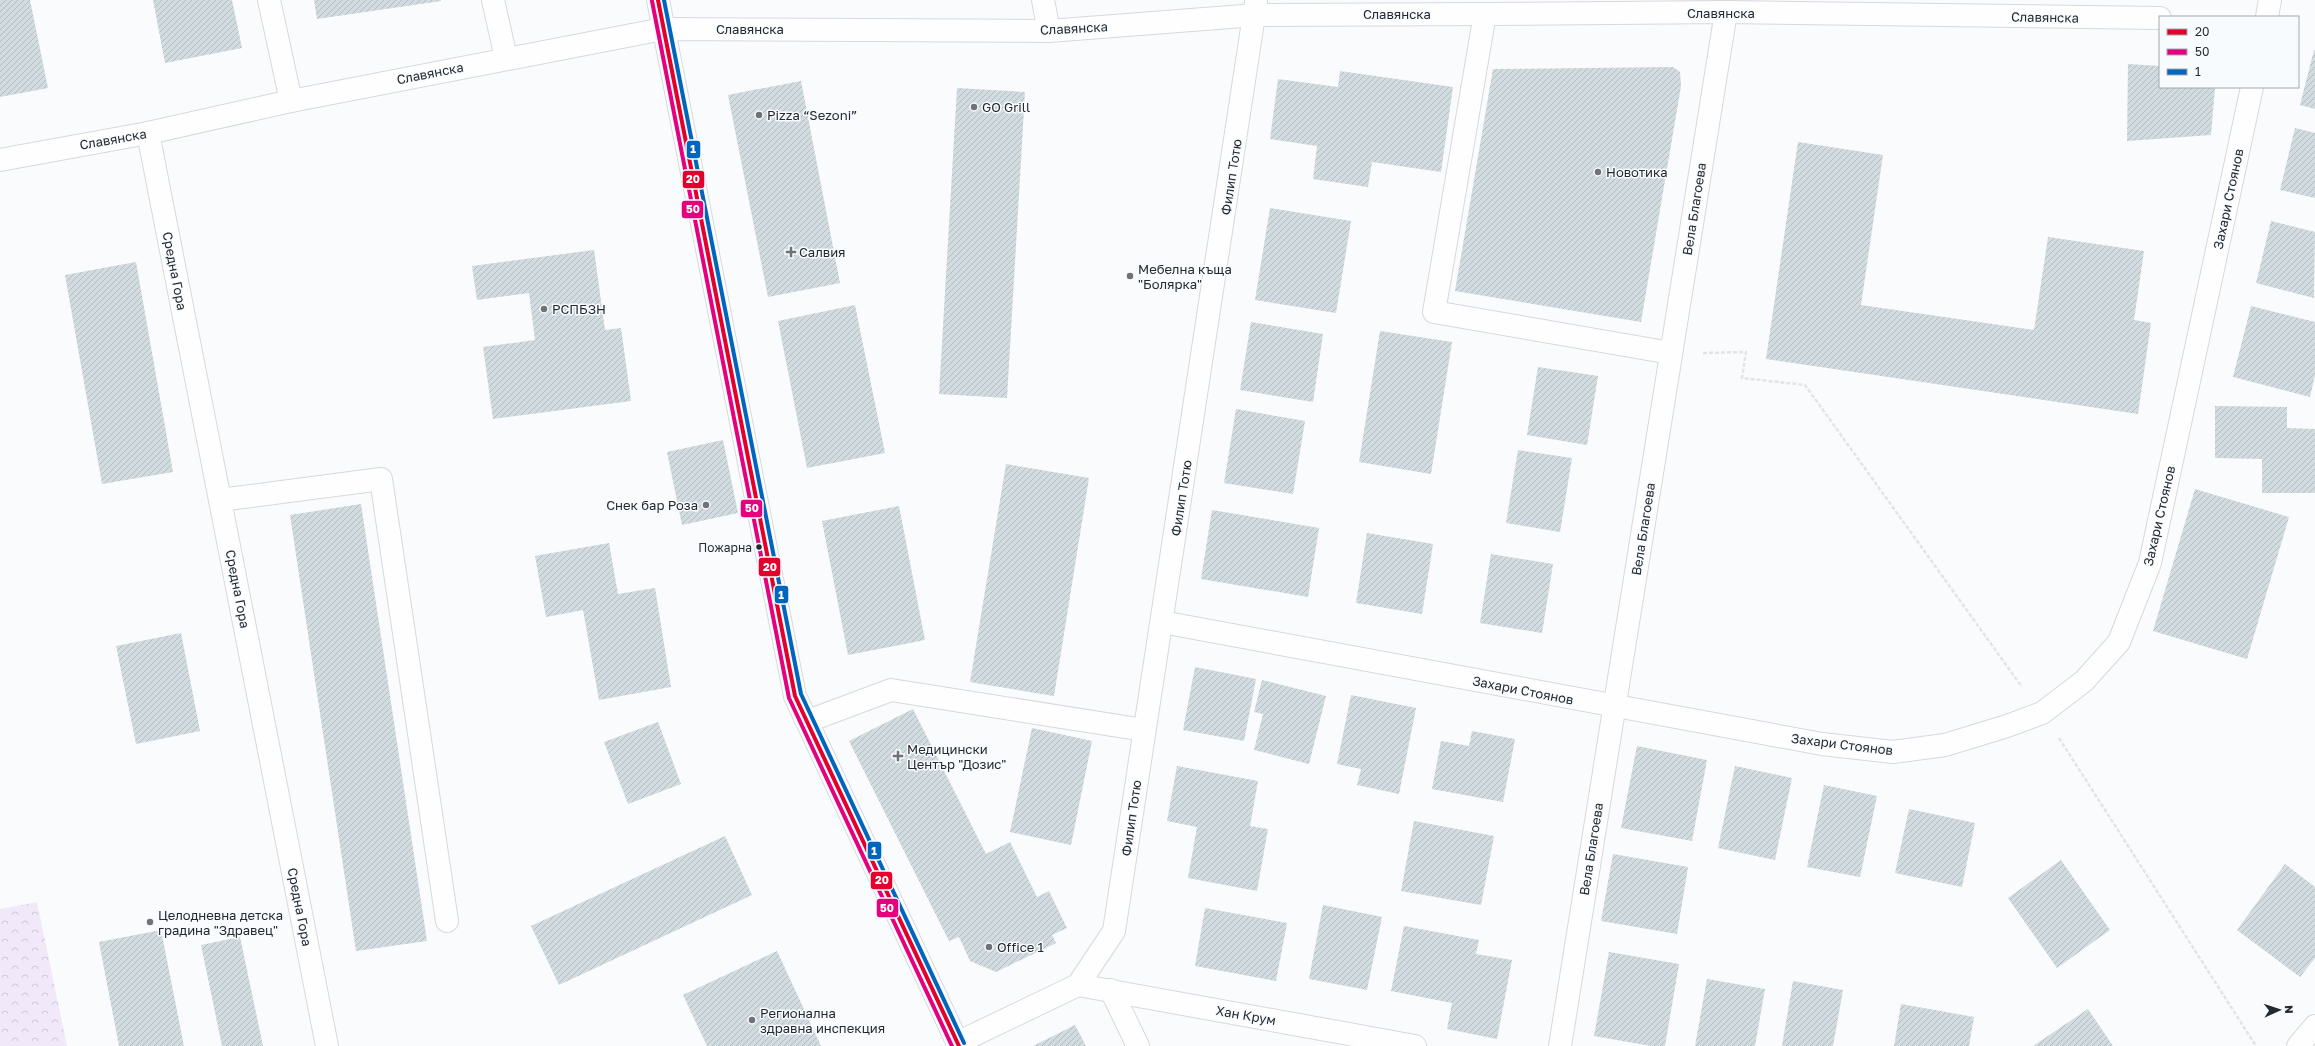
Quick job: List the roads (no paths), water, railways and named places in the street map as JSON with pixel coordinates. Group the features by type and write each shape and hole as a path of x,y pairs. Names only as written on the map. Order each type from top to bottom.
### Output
{"street":[{"path":"269,0 291,101"},
{"path":"493,0 506,58"},
{"path":"658,0 795,696 958,1044 1078,984"},
{"path":"1043,0 1049,31"},
{"path":"2267,16 2270,0"},
{"name":"Славянска","path":"0,160 148,133 291,101 664,28 1049,31 1256,8 1485,14 1726,12 2159,18"},
{"name":"Филип Тотю","path":"1078,984 1114,931 1256,8"},
{"name":"Вела Благоева","path":"1560,1046 1726,12"},
{"path":"1485,14 1434,312 1671,353"},
{"name":"Захари Стоянов","path":"1162,622 1614,707 1822,744 1893,752 1945,745 2042,713 2084,681 2119,642 2150,563 2252,88"},
{"name":"Средна Гора","path":"148,133 327,1046"},
{"path":"220,500 381,479 447,921"},
{"path":"808,721 891,690 1144,730"},
{"name":"Хан Крум","path":"1078,984 1415,1046"},
{"path":"1111,990 1138,1046"},
{"path":"2298,1046 2315,1026"}],"place":[{"name":"GO Grill","path":"974,107"},
{"name":"Pizza “Sezoni”","path":"759,115"},
{"name":"Новотика","path":"1598,172"},
{"name":"Салвия","path":"791,252"},
{"name":"Мебелна къща \"Болярка\"","path":"1130,276"},
{"name":"РСПБЗН","path":"544,309"},
{"name":"Снек бар Роза","path":"706,505"},
{"name":"Пожарна","path":"759,547"},
{"name":"Медицински Център \"Дозис\"","path":"898,756"},
{"name":"Целодневна детска градина \"Здравец\"","path":"150,922"},
{"name":"Office 1","path":"989,947"},
{"name":"Регионална здравна инспекция","path":"752,1020"}]}
